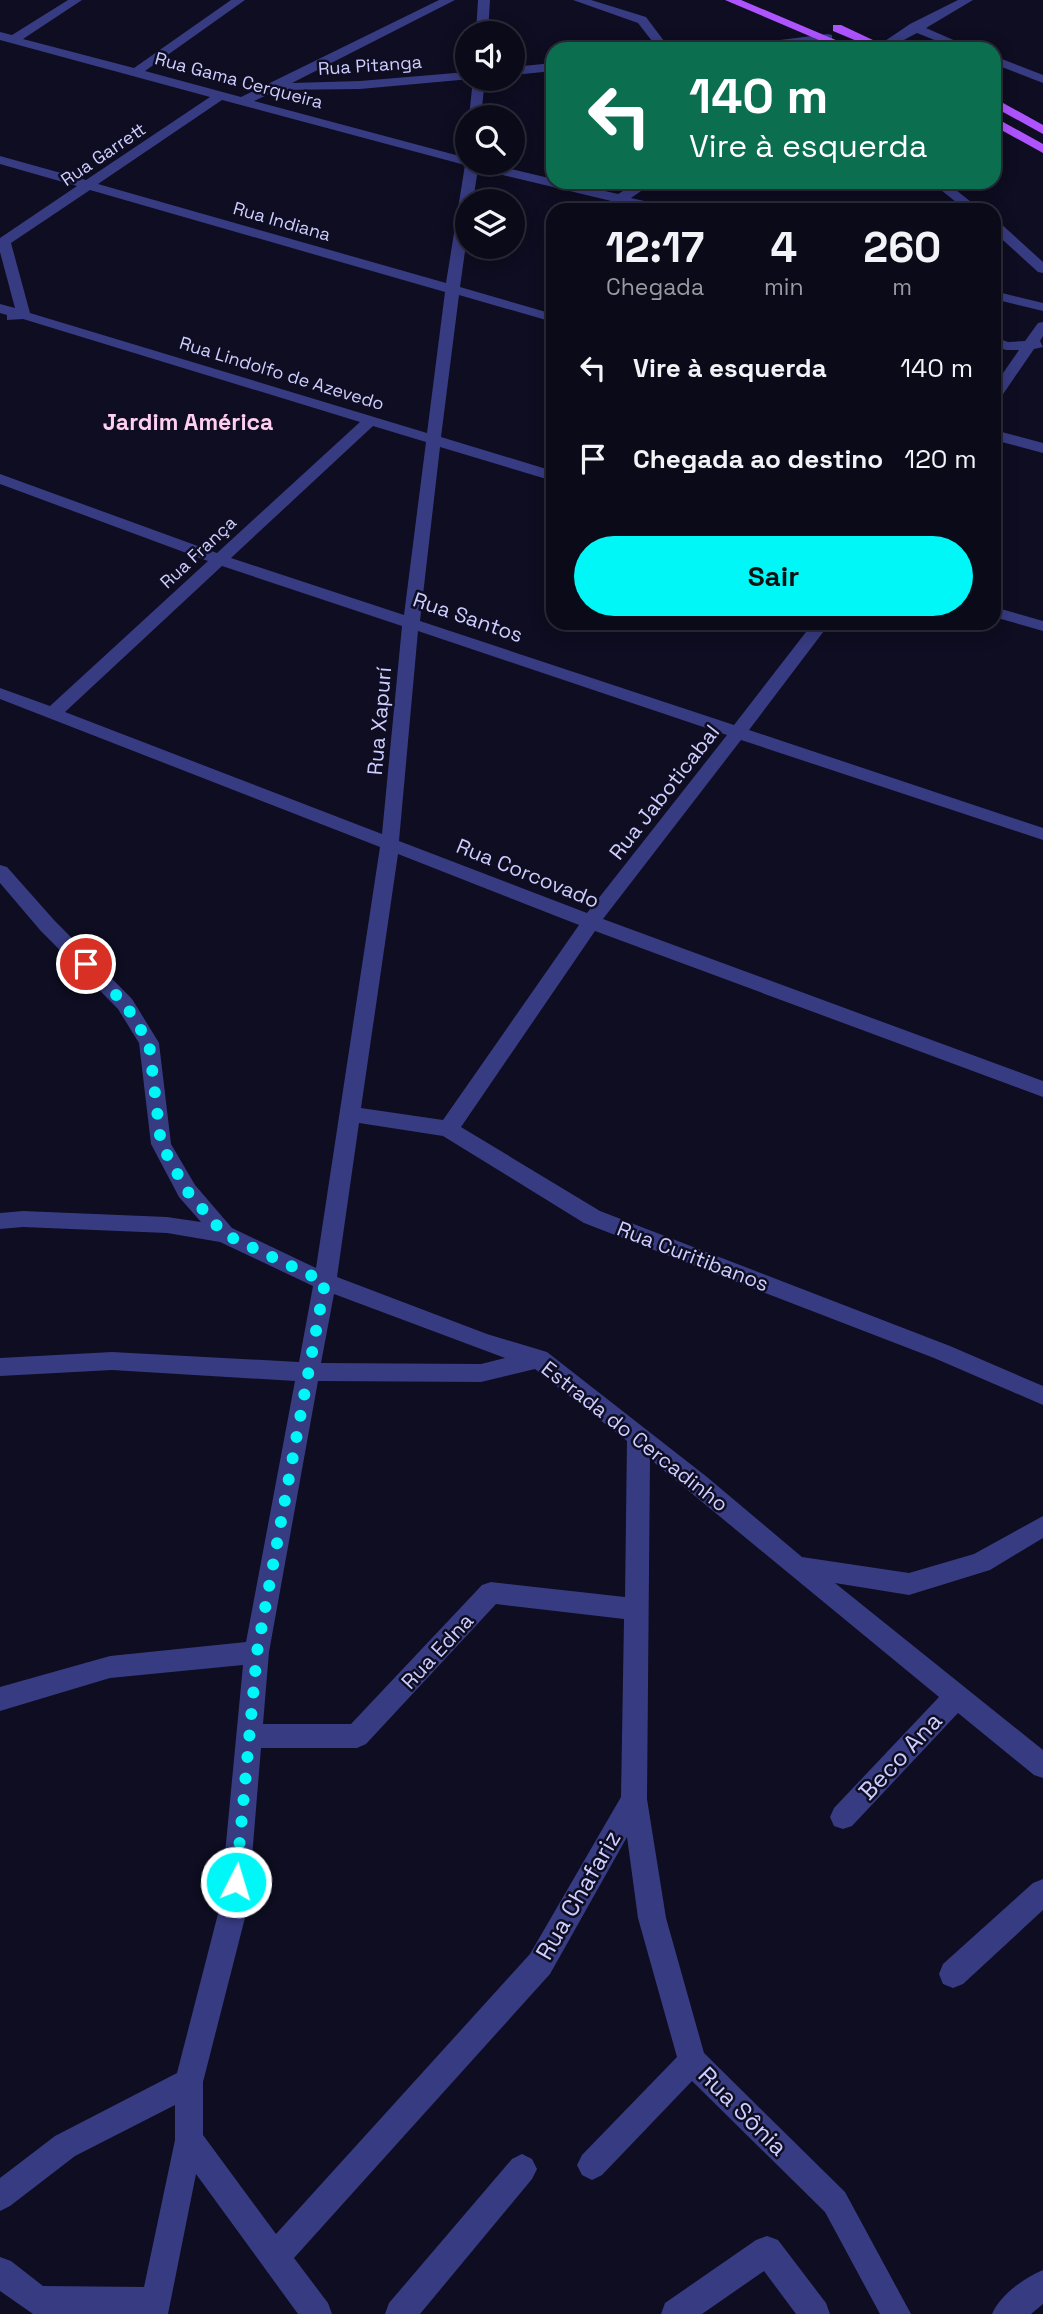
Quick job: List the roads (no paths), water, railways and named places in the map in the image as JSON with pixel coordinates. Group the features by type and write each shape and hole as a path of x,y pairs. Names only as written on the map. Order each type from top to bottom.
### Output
{"main road":[{"path":"731,0 836,42"},
{"path":"819,20 870,42"},
{"path":"1001,106 1043,130"},
{"path":"1001,125 1043,149"}],"street":[{"path":"13,40 76,0"},
{"path":"135,73 239,0"},
{"path":"242,101 449,0"},
{"path":"483,21 484,0"},
{"path":"579,0 598,3 642,20 658,42"},
{"path":"893,42 914,27 967,0"},
{"path":"914,27 951,42"},
{"name":"Rua Gama Cerqueira","path":"0,36 455,159"},
{"path":"796,42 828,38"},
{"path":"1001,63 1043,79"},
{"path":"525,70 546,68"},
{"name":"Rua Pitanga","path":"275,87 360,85 455,77"},
{"name":"Rua Garrett","path":"2,242 221,95"},
{"name":"Rua Indiana","path":"0,160 546,316"},
{"name":"Rua Xapurí","path":"155,2308 189,2140 189,2082 234,1906 257,1652 325,1282 390,843 411,622 468,175"},
{"name":"Rua Gama Cerqueira","path":"520,175 546,181"},
{"name":"Rua Gama Cerqueira","path":"580,189 639,203"},
{"path":"621,198 636,189"},
{"path":"947,189 965,203"},
{"path":"1001,231 1043,270"},
{"path":"0,319 24,315 2,242"},
{"path":"1001,297 1043,307"},
{"name":"Rua Lindolfo de Azevedo","path":"0,308 546,474"},
{"path":"1001,389 1037,345 1043,326"},
{"path":"1001,344 1037,345"},
{"name":"Rua França","path":"53,713 371,420"},
{"path":"1001,437 1043,448"},
{"name":"Rua Santos","path":"0,479 218,559 1043,834"},
{"path":"1001,614 1043,626"},
{"name":"Rua Jaboticabal","path":"448,1129 591,922 817,630"},
{"name":"Rua Corcovado","path":"0,693 591,922 1043,1088"},
{"name":"Estrada do Cercadinho","path":"0,871 47,925 125,1004 149,1043 161,1144 187,1191 224,1234 325,1282 483,1342 538,1359 699,1484 795,1566 1043,1766"},
{"name":"Rua Curitibanos","path":"350,1114 448,1129 592,1217 942,1352 1043,1396"},
{"path":"0,1221 23,1219 167,1225 224,1234"},
{"path":"0,1367 112,1361 307,1373 481,1373 538,1359"},
{"name":"Rua Chafariz","path":"276,2256 540,1964 634,1799 639,1437"},
{"path":"795,1566 909,1584 981,1563 1043,1526"},
{"name":"Rua Edna","path":"248,1736 356,1736 491,1593 636,1609"},
{"path":"0,1699 110,1667 257,1652"},
{"name":"Beco Ana","path":"843,1816 957,1696"},
{"name":"Rua Sônia","path":"634,1799 652,1918 692,2061 835,2203 896,2314"},
{"path":"953,1974 1043,1892"},
{"path":"592,2165 692,2061"},
{"path":"0,2196 65,2146 189,2082"},
{"path":"189,2140 317,2314"},
{"path":"400,2314 522,2169"},
{"path":"676,2314 767,2251 815,2314"},
{"path":"0,2272 38,2301 155,2308"},
{"path":"1007,2314 1043,2285"}],"district":[{"name":"Jardim América","path":"188,422"}]}
